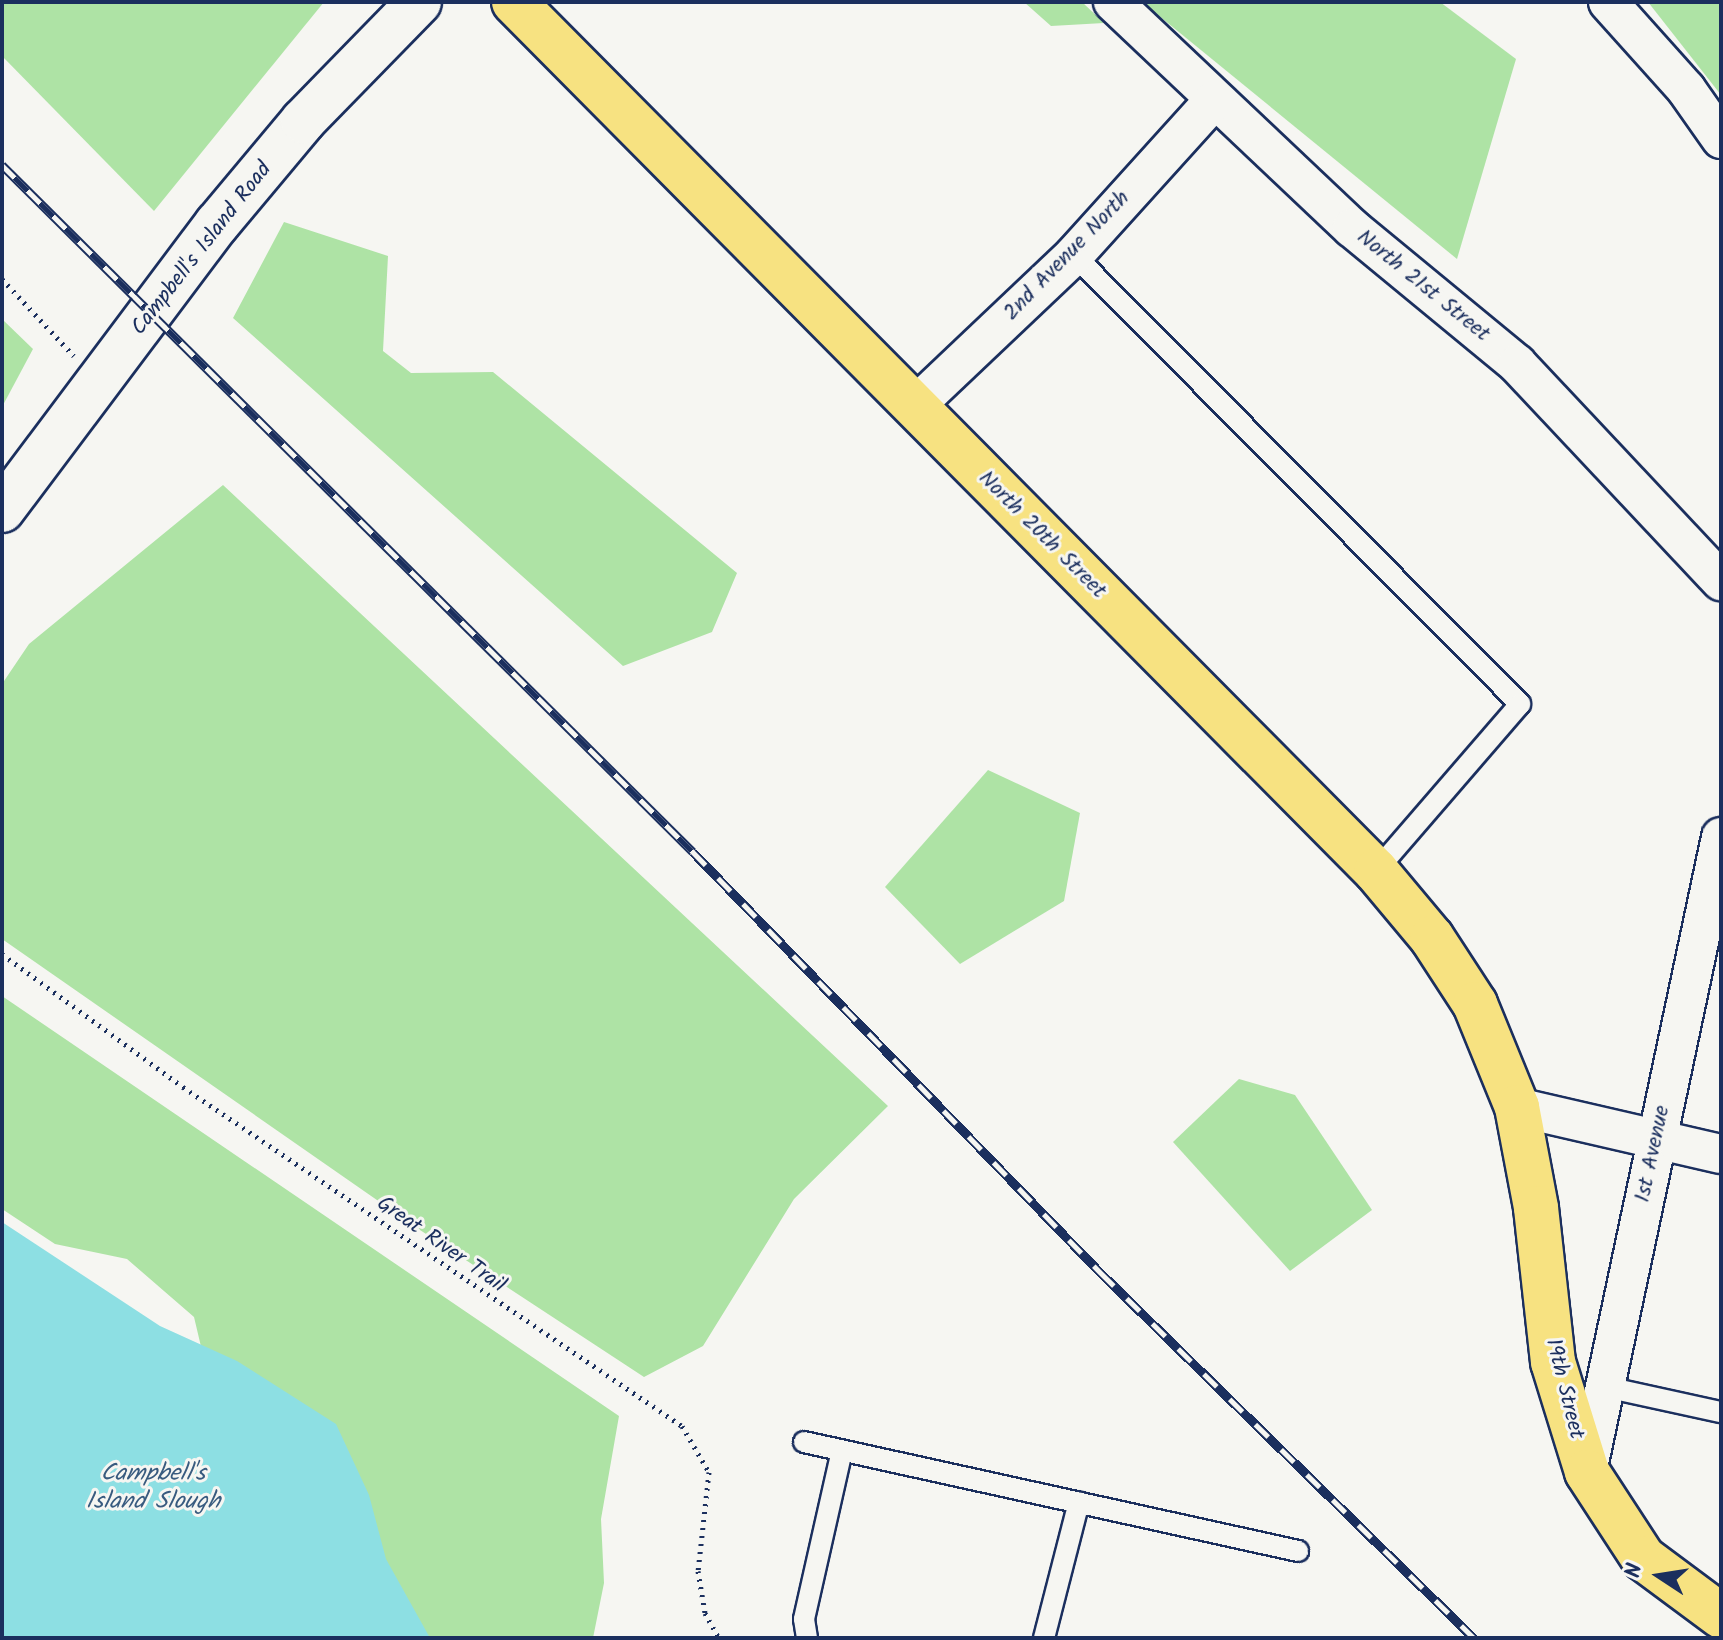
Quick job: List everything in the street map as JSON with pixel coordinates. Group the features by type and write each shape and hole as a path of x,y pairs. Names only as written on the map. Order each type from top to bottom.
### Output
{"main road":[{"name":"North 20th Street","path":"514,2 1376,871 1475,1004 1517,1107"},
{"name":"19th Street","path":"1517,1107 1536,1208 1553,1362 1587,1472 1643,1558 1721,1616"}],"street":[{"name":"Campbell's Island Road","path":"2,510 227,212 419,2"},
{"name":"North 21st Street","path":"1113,2 1352,228 1517,364 1721,581"},
{"path":"1608,2 1686,89 1721,139"},
{"name":"2nd Avenue North","path":"915,406 1074,255 1214,100"},
{"name":"1st Avenue","path":"1587,1472 1656,1139 1714,893 1721,837"},
{"path":"1517,1107 1721,1154"}],"lane":[{"path":"1074,255 1520,704 1376,871"},
{"path":"1606,1387 1721,1412"},
{"path":"804,1442 1298,1551"},
{"path":"807,1638 804,1619 842,1451"},
{"path":"1044,1638 1079,1502"}],"path":[{"path":"2,279 99,383"},
{"name":"Great River Trail","path":"2,954 183,1087 682,1426 709,1472 698,1571 705,1613 719,1638"}],"green space":[{"path":"2,2 324,2 154,211 2,56"},
{"path":"1024,2 1082,2 1104,23 1051,26"},
{"path":"1142,2 1440,2 1516,59 1457,259"},
{"path":"1648,2 1721,2 1721,95"},
{"path":"284,222 388,256 383,351 411,373 493,372 737,573 712,632 623,666 233,318"},
{"path":"2,319 33,349 2,407"},
{"path":"223,485 888,1106 794,1199 703,1346 644,1377 420,1230 2,939 2,684 29,644"},
{"path":"988,770 1080,813 1064,901 960,964 885,887"},
{"path":"2,996 619,1416 601,1519 604,1583 593,1638 397,1638 216,1410 194,1317 127,1259 55,1244 2,1209"},
{"path":"1239,1079 1295,1095 1372,1210 1290,1271 1173,1142"}],"water":[{"name":"Campbell's Island Slough","path":"2,1222 160,1326 237,1361 336,1424 369,1495 386,1559 430,1638 2,1638"}],"railway":[{"path":"2,165 693,852 1101,1273 1474,1638"}]}
